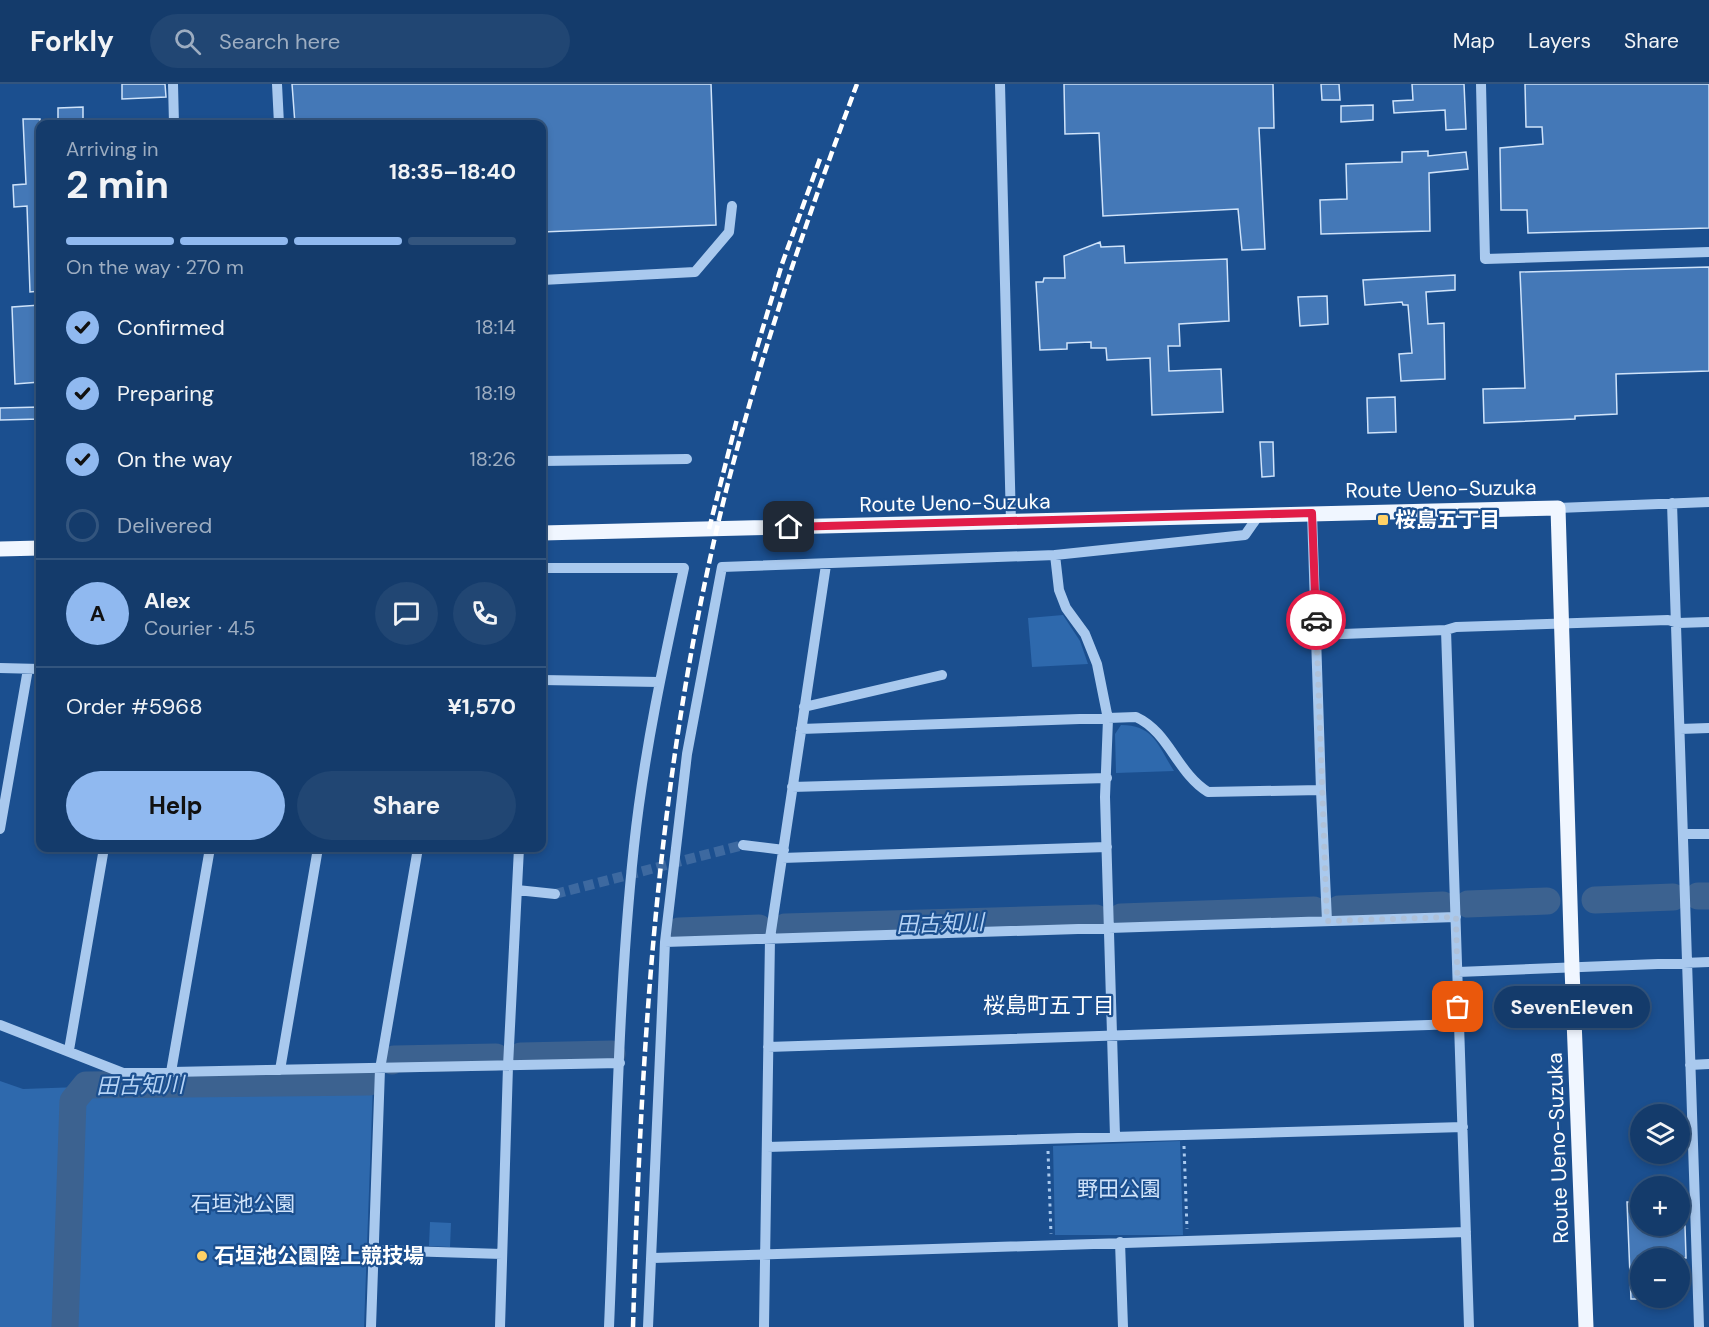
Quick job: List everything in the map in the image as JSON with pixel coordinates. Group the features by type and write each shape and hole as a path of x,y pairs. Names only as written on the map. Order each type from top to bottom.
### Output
{"main road":[{"name":"Route Ueno-Suzuka","path":"546,533 1558,508 1586,1327"},
{"path":"0,549 36,548"}],"street":[{"path":"173,84 174,120"},
{"path":"278,84 279,120"},
{"path":"1000,84 1011,523"},
{"path":"1481,84 1485,259 1709,252"},
{"path":"546,279 696,272 729,232 732,206"},
{"path":"546,461 687,459"},
{"path":"1558,508 1709,502"},
{"path":"1672,503 1675,613 1678,623 1699,1327"},
{"path":"1312,513 1327,921"},
{"path":"648,1327 653,1258 664,942 687,754 722,567 1055,555 1245,535 1259,515"},
{"path":"1055,555 1059,590 1066,608 1085,634 1096,664 1108,719 1107,847 1115,1136"},
{"path":"764,1327 771,938 826,565"},
{"path":"546,568 684,568 659,682 634,845 625,954 609,1327"},
{"path":"1317,635 1563,623 1668,620 1678,623 1709,622"},
{"path":"1446,630 1469,1327"},
{"path":"0,668 36,669"},
{"path":"0,829 28,669"},
{"path":"804,707 942,675"},
{"path":"546,680 659,682"},
{"path":"801,729 1136,717 1149,723 1194,784 1208,792 1322,790"},
{"path":"1680,729 1709,728"},
{"path":"792,787 1107,778"},
{"path":"1684,834 1709,834"},
{"path":"743,845 783,854 1107,847"},
{"path":"69,1050 103,852"},
{"path":"171,1072 209,852"},
{"path":"280,1070 317,852"},
{"path":"371,1327 380,1069 417,852"},
{"path":"500,1327 508,1066 519,852"},
{"path":"517,890 555,894"},
{"path":"664,942 1456,917"},
{"path":"1458,972 1709,962"},
{"path":"768,1047 1459,1024"},
{"path":"0,1025 123,1073 620,1063"},
{"path":"1690,1065 1709,1064"},
{"path":"767,1148 1463,1127"},
{"path":"653,1258 1466,1233"},
{"path":"1120,1242 1123,1327"},
{"path":"373,1250 502,1254"}],"path":[{"path":"1184,1135 1188,1240"},
{"path":"1047,1138 1051,1245"}],"green space":[{"path":"1063,615 1080,641 1088,664 1032,667 1028,618"},
{"path":"1121,725 1132,726 1148,733 1159,745 1174,771 1116,773 1115,734"},
{"name":"石垣池公園","path":"365,1077 373,1083 364,1327 0,1327 0,1081 23,1089"},
{"name":"野田公園","path":"1180,1141 1183,1235 1055,1235 1053,1146"},
{"path":"430,1222 451,1223 450,1247 429,1246"}],"building":[{"path":"122,84 165,84 166,97 122,99"},
{"path":"292,84 711,84 716,225 546,232 546,120 295,120"},
{"path":"1064,84 1273,84 1274,128 1259,128 1265,249 1242,250 1238,209 1103,216 1099,133 1065,134"},
{"path":"1321,84 1339,84 1340,100 1322,100"},
{"path":"1412,84 1464,84 1466,129 1446,130 1445,110 1394,113 1393,101 1413,100"},
{"path":"1525,84 1709,84 1709,228 1528,233 1527,210 1501,210 1500,148 1543,144 1542,127 1526,127"},
{"path":"1373,105 1373,120 1341,122 1341,106"},
{"path":"83,107 83,120 58,120 58,108"},
{"path":"23,119 40,119 36,120 36,291 30,292 27,206 14,207 13,185 26,184"},
{"path":"1428,151 1428,156 1466,152 1468,169 1429,173 1430,231 1321,234 1320,200 1347,199 1346,164 1402,162 1402,152"},
{"path":"1100,242 1101,247 1124,246 1125,263 1227,259 1229,321 1179,324 1180,346 1168,346 1169,371 1221,369 1223,412 1152,415 1150,358 1107,360 1106,348 1091,348 1091,342 1067,343 1067,349 1040,350 1036,282 1043,282 1044,278 1065,278 1064,256"},
{"path":"1709,267 1709,371 1616,374 1617,414 1575,416 1575,419 1484,423 1483,389 1525,388 1520,272"},
{"path":"1455,275 1455,290 1426,292 1428,324 1444,323 1445,379 1401,381 1399,354 1412,353 1408,305 1403,305 1402,302 1365,305 1363,280"},
{"path":"1327,296 1328,324 1300,326 1298,297"},
{"path":"36,305 36,382 15,384 12,307"},
{"path":"1395,397 1396,432 1368,433 1367,398"},
{"path":"36,407 36,419 0,420 0,408"},
{"path":"1260,442 1273,442 1274,476 1262,477"},
{"path":"1627,1202 1630,1202 1630,1236 1685,1236 1686,1248 1630,1248 1630,1275"}],"waterway":[{"name":"田古知川","path":"1698,896 1709,896"},
{"name":"田古知川","path":"1595,900 1673,897"},
{"name":"田古知川","path":"1468,904 1547,901"},
{"name":"田古知川","path":"1339,909 1443,905"},
{"name":"田古知川","path":"1121,917 1314,910"},
{"name":"田古知川","path":"785,927 1096,918"},
{"name":"田古知川","path":"679,931 759,928"},
{"name":"田古知川","path":"521,1056 612,1054"},
{"name":"田古知川","path":"392,1061 394,1059 496,1057"},
{"name":"田古知川","path":"65,1327 73,1101 86,1085 369,1082"}],"tunnel":[{"path":"555,894 743,845"}],"railway":[{"path":"633,1327 641,1116 648,1011 668,802 683,698 726,491 754,388 820,185 857,84"},
{"path":"753,361 782,264 821,156"},
{"path":"709,529 737,419"}],"way so far":[{"path":"1316,620 1327,921 1456,917 1458,1007"}],"place":[{"name":"桜島五丁目","path":"1383,520"},
{"name":"SevenEleven","path":"1458,1007"},
{"name":"石垣池公園陸上競技場","path":"202,1256"}],"district":[{"name":"桜島町五丁目","path":"1049,1005"}],"route":[{"path":"789,527 1011,523 1312,513 1316,620"}]}
